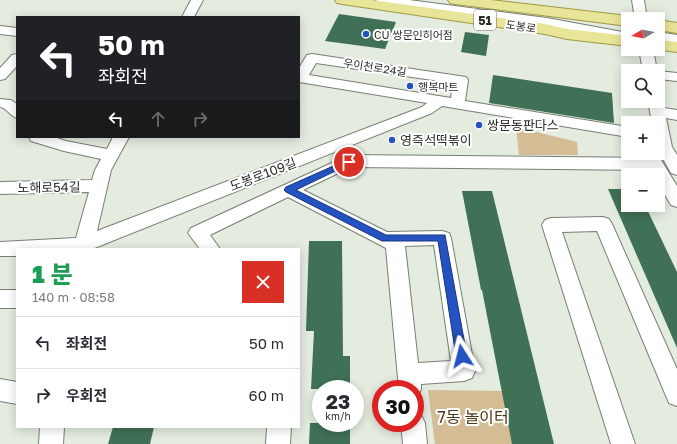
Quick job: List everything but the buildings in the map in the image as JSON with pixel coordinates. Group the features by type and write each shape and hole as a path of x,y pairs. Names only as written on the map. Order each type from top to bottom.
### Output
{"main road":[{"name":"도봉로","path":"342,0 545,29 567,34 621,40"},
{"name":"도봉로","path":"455,0 509,3 621,21"},
{"path":"665,27 677,28"},
{"path":"665,46 677,47"}],"street":[{"path":"189,16 197,0"},
{"path":"382,0 547,22 621,36"},
{"path":"411,0 548,17 567,22 621,31"},
{"path":"638,0 640,12"},
{"path":"0,30 16,32"},
{"path":"665,37 677,39"},
{"path":"665,42 677,43"},
{"name":"우이천로24길","path":"457,104 461,80 312,58 300,78 457,104 621,131"},
{"path":"0,76 16,59"},
{"path":"665,76 677,77"},
{"name":"도봉로109길","path":"36,248 84,246 427,110 440,101"},
{"path":"659,108 677,115"},
{"path":"665,137 677,139"},
{"path":"40,138 64,146 111,155"},
{"path":"84,246 103,170 120,138"},
{"path":"665,149 677,170"},
{"path":"209,248 197,233 349,162 655,164 677,202"},
{"name":"노해로54길","path":"0,188 98,186"},
{"path":"289,190 395,244 409,380"},
{"path":"623,444 551,225 603,224 677,394"},
{"path":"385,239 442,238 464,371 419,380"},
{"name":"도봉로109길","path":"0,249 16,249"},
{"path":"0,299 16,299"},
{"path":"0,390 16,393"},
{"path":"50,444 52,428"},
{"path":"278,444 279,428"},
{"path":"414,432 416,444"}],"green space":[{"path":"516,127 577,142 578,155 519,155"},
{"name":"7동 놀이터","path":"428,390 509,391 521,444 435,444"}],"place":[{"name":"CU 쌍문인히어점","path":"366,34"},
{"name":"행복마트","path":"410,86"},
{"name":"쌍문동판다스","path":"479,125"},
{"name":"영즉석떡볶이","path":"392,140"}],"route":[{"path":"349,162 289,190 385,239 442,238 462,356"}]}
